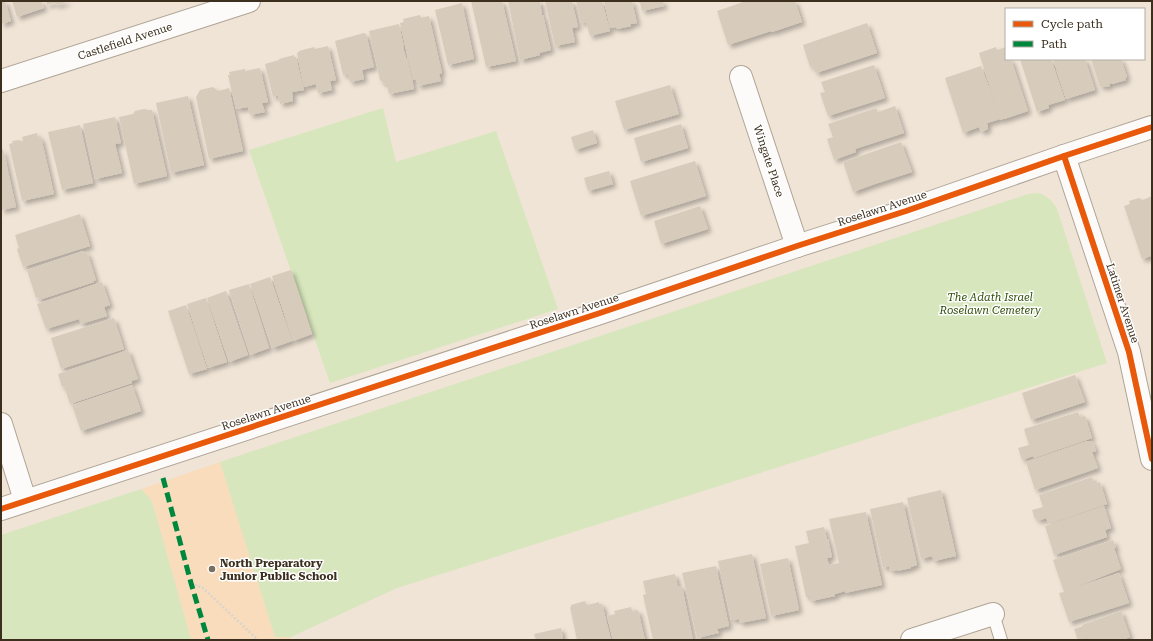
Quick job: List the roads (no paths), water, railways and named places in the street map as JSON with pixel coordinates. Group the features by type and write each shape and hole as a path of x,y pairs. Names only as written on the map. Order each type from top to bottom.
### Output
{"street":[{"name":"Castlefield Avenue","path":"1,81 249,1"},
{"name":"Wingate Place","path":"741,77 797,246"},
{"name":"Roselawn Avenue","path":"1,509 592,316 1152,127"},
{"name":"Latimer Avenue","path":"1064,156 1129,352 1152,459"},
{"path":"1,424 25,500"},
{"path":"912,640 993,614"}],"lane":[{"path":"993,614 1001,640"}],"place":[{"name":"North Preparatory Junior Public School","path":"212,569"}],"park label":[{"name":"The Adath Israel Roselawn Cemetery","path":"990,303"}]}
